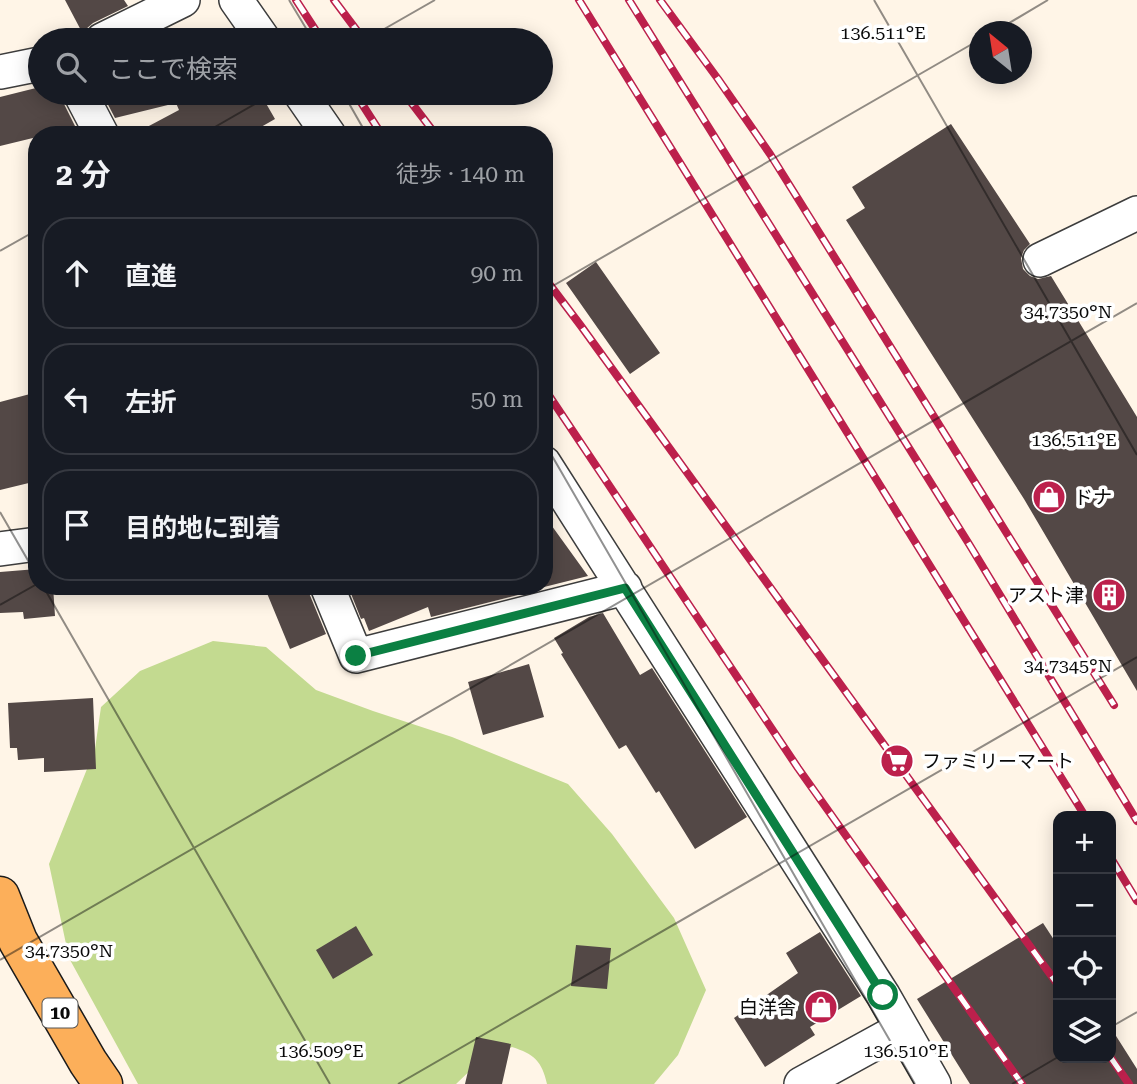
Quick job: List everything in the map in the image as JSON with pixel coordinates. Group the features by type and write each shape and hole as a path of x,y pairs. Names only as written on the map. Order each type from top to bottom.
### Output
{"main road":[{"name":"10","path":"0,897 6,945 103,1084"}],"street":[{"path":"126,28 183,0"},
{"path":"236,0 256,28"},
{"path":"0,72 28,66"},
{"path":"86,105 97,126"},
{"path":"308,105 323,126"},
{"path":"1041,260 1137,213"},
{"path":"553,477 883,995 934,1084"},
{"path":"0,549 28,545"},
{"path":"331,595 356,656 625,588"},
{"path":"801,1084 901,1029"}],"green space":[{"path":"213,641 266,647 316,690 452,737 568,784 612,834 674,918 706,990 678,1055 654,1084 547,1084 540,1064 526,1052 512,1047 479,1062 456,1084 138,1084 69,958 49,864 95,749 101,707 140,671"}],"building":[{"path":"65,0 124,0 128,6 87,28 80,28"},
{"path":"28,90 28,105 64,105 75,126 28,126 28,139 0,146 0,97"},
{"path":"108,105 168,105 115,118"},
{"path":"177,105 267,105 275,119 263,126 149,126 179,110"},
{"path":"951,124 1030,244 1021,258 1023,269 1038,279 1051,276 1137,417 1137,691 1024,499 846,220 865,208 852,187"},
{"path":"596,262 660,353 630,374 566,283"},
{"path":"28,395 28,483 0,490 0,402"},
{"path":"553,527 588,576 553,585"},
{"path":"28,570 28,595 54,595 55,616 24,619 23,612 0,613 0,572"},
{"path":"268,595 310,595 326,634 290,649"},
{"path":"352,595 518,595 431,617 428,607 369,631 364,618 361,619"},
{"path":"603,613 640,675 652,668 747,817 695,849 626,745 619,749 554,638 589,617"},
{"path":"529,664 544,717 483,735 468,682"},
{"path":"93,698 96,769 44,772 44,758 18,760 17,748 10,748 8,703"},
{"path":"1043,923 1053,938 1053,1063 1116,1063 1116,1036 1137,1069 1137,1084 970,1084 917,999"},
{"path":"356,926 373,955 333,979 316,950"},
{"path":"820,932 861,996 810,1027 815,1035 765,1067 734,1018 798,973 786,953"},
{"path":"576,945 611,948 607,989 571,986"},
{"path":"476,1037 511,1044 502,1084 465,1084"}],"railway":[{"path":"296,0 314,28"},
{"path":"334,0 355,28"},
{"path":"579,0 1082,811"},
{"path":"629,0 969,544 1137,821"},
{"path":"660,0 770,154 1114,705"},
{"path":"363,105 376,126"},
{"path":"413,105 429,126"},
{"path":"553,289 1053,978"},
{"path":"553,401 798,768 1022,1084"},
{"path":"1116,866 1137,901"},
{"path":"1114,1063 1129,1084"}],"place":[{"name":"ドナ","path":"1049,497"},
{"name":"アスト津","path":"1109,595"},
{"name":"ファミリーマート","path":"897,761"},
{"name":"白洋舎","path":"821,1007"}],"route":[{"path":"356,656 625,588 883,995"}]}
